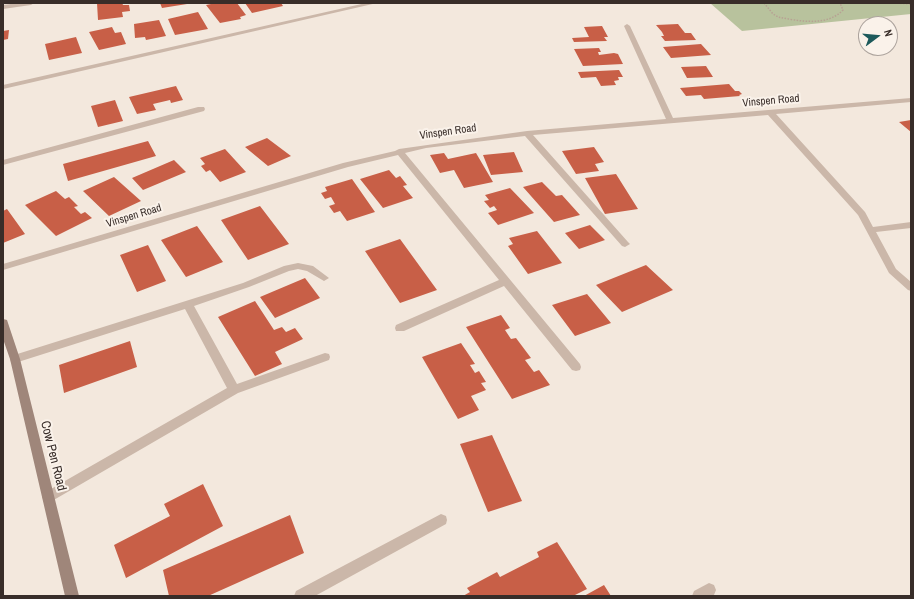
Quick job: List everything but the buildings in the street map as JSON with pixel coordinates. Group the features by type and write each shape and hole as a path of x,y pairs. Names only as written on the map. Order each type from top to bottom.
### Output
{"main road":[{"name":"Cow Pen Road","path":"3,323 15,360 72,596"}],"street":[{"path":"3,7 32,3"},
{"path":"3,87 374,3"},
{"path":"627,26 670,120"},
{"name":"Vinspen Road","path":"3,267 338,167 399,151 461,141 527,133 911,100"},
{"path":"3,163 201,109"},
{"path":"770,112 862,214 892,271 911,288"},
{"path":"527,133 625,244"},
{"path":"399,151 576,367"},
{"path":"870,230 911,225"},
{"path":"15,360 246,285 287,268 298,266 310,268 324,278"},
{"path":"400,328 506,281"},
{"path":"188,304 234,390"},
{"path":"48,497 234,390 325,357"},
{"path":"301,596 441,520"}],"path":[{"path":"764,3 773,14 778,17 823,20 832,19 841,14 843,10 840,3"},
{"path":"894,3 911,4"}],"green space":[{"path":"710,3 911,3 911,14 891,16 858,16 858,19 742,31"}]}
